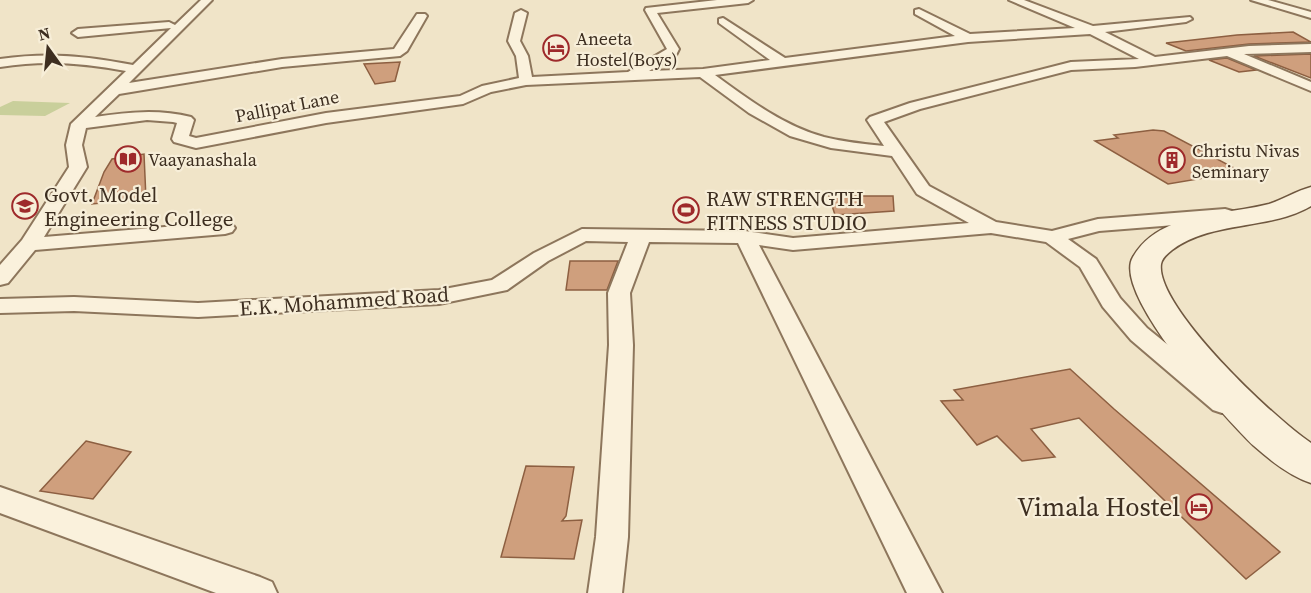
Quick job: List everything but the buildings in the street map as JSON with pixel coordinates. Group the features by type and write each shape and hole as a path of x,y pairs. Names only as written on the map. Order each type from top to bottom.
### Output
{"main road":[{"path":"1311,195 1265,212 1212,223 1174,236 1150,254 1145,266 1148,282 1159,308 1179,336 1273,438 1311,466"}],"street":[{"path":"0,278 29,244 57,203 78,166 74,145 79,124 207,0"},
{"path":"629,76 672,52 673,49 650,10 707,2 748,0"},
{"path":"1014,0 1092,30 1154,61"},
{"path":"1256,0 1311,15"},
{"path":"919,12 968,38"},
{"path":"521,13 514,41 522,56 526,81 704,73 780,61 968,38 1092,30 1186,19"},
{"path":"114,90 282,63 396,53 401,51 421,16"},
{"path":"68,46 88,20"},
{"path":"723,21 780,61"},
{"path":"0,63 169,25"},
{"path":"68,46 79,59 135,69"},
{"path":"991,227 923,190 875,120 915,106 1071,66 1154,61 1228,52 1311,48"},
{"path":"1228,52 1311,87"},
{"path":"704,73 740,101 810,138 842,145 897,152"},
{"name":"Pallipat Lane","path":"79,124 152,116 174,116 186,120 180,139 196,142 326,118 463,100 487,89 526,81"},
{"path":"1052,237 1098,225 1265,212"},
{"name":"E.K. Mohammed Road","path":"0,306 74,304 198,310 439,297 499,285 541,257 582,235 745,237 793,244 991,227 1052,237 1089,262 1111,302 1138,334 1176,368 1273,438"},
{"path":"29,244 225,228"},
{"path":"605,593 612,537 620,368 619,293 641,235"},
{"path":"745,237 925,593"},
{"path":"0,500 261,593"}],"green space":[{"path":"13,101 70,103 45,116 0,115 0,107"}],"place":[{"name":"Aneeta Hostel(Boys)","path":"556,48"},
{"name":"Vaayanashala","path":"128,159"},
{"name":"Christu Nivas Seminary","path":"1172,160"},
{"name":"Govt. Model Engineering College","path":"25,206"},
{"name":"RAW STRENGTH FITNESS STUDIO","path":"686,210"},
{"name":"Vimala Hostel","path":"1199,507"}]}
